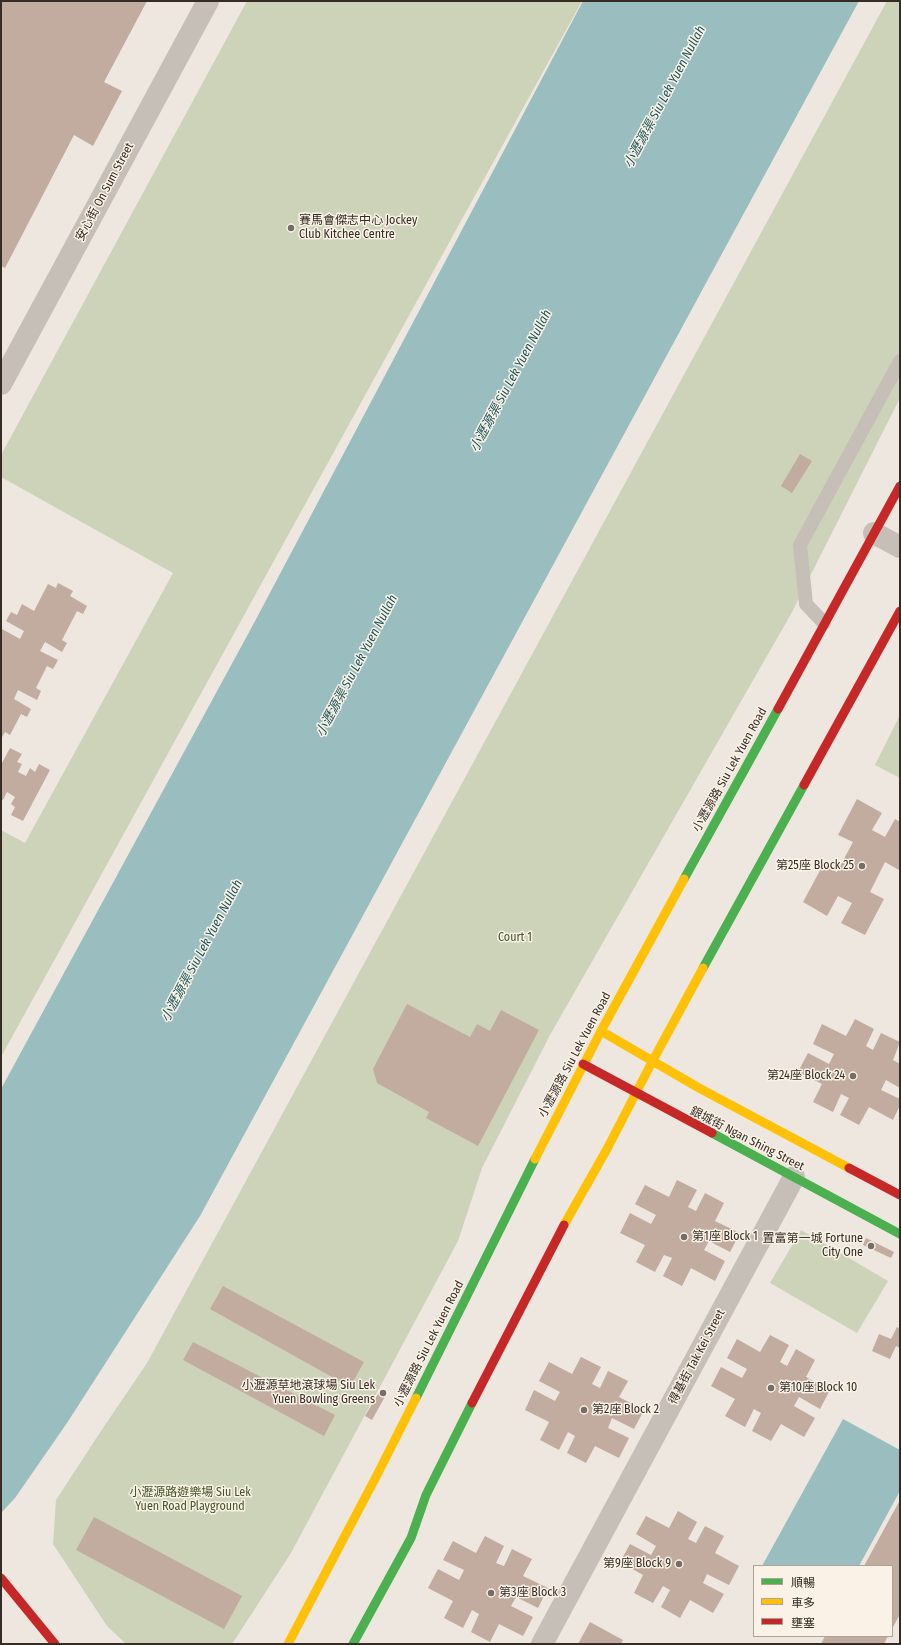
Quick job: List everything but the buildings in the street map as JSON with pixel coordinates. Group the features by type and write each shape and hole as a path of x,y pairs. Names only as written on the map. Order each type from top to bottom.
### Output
{"main road":[{"name":"小瀝源路 Siu Lek Yuen Road","path":"288,1644 377,1475 583,1064 824,623 874,533 898,496"},
{"path":"353,1644 411,1538 426,1495 550,1248 607,1149 652,1062 900,611"},
{"name":"銀城街 Ngan Shing Street","path":"601,1031 652,1062 900,1196"},
{"name":"銀城街 Ngan Shing Street","path":"583,1064 694,1125 900,1234"},
{"path":"1,1578 55,1644"}],"street":[{"name":"安心街 On Sum Street","path":"1,384 208,1"},
{"path":"874,533 900,547"},
{"name":"得基街 Tak Kei Street","path":"542,1644 794,1177"}],"lane":[{"path":"824,623 806,604 800,545 900,360"}],"green space":[{"name":"賽馬會傑志中心 Jockey Club Kitchee Centre","path":"247,1 582,1 1,1057 1,830 25,843 173,573 1,477 1,455"},
{"name":"小瀝源路遊樂場 Siu Lek Yuen Road Playground","path":"887,1 900,1 900,398 791,614 550,1035 482,1168 458,1241 291,1553 232,1644 126,1644 107,1626 53,1544 56,1500 147,1363"},
{"path":"900,715 900,778 875,765"},
{"path":"801,1230 888,1281 857,1333 770,1283"}],"water":[{"name":"小瀝源渠 Siu Lek Yuen Nullah","path":"583,1 859,1 200,1216 67,1423 15,1498 1,1513 1,1089 254,623"},
{"path":"843,1419 900,1450 900,1491 860,1565 763,1565"}],"traffic: fast":[{"path":"684,879 778,709"},
{"path":"703,968 804,785"},
{"path":"712,1133 900,1234"},
{"path":"416,1398 535,1159"},
{"path":"353,1644 411,1538 426,1495 472,1403"}],"traffic: slow":[{"path":"535,1159 601,1031 684,879"},
{"path":"564,1225 607,1149 703,968"},
{"path":"601,1031 699,1088 849,1168"},
{"path":"288,1644 416,1398"}],"traffic: jam":[{"path":"778,709 900,486"},
{"path":"804,785 900,611"},
{"path":"583,1064 712,1133"},
{"path":"849,1168 900,1195"},
{"path":"472,1403 564,1225"},
{"path":"1,1578 55,1644"}],"place":[{"name":"賽馬會傑志中心 Jockey Club Kitchee Centre","path":"291,228"},
{"name":"第25座 Block 25","path":"862,866"},
{"name":"第24座 Block 24","path":"853,1076"},
{"name":"第1座 Block 1","path":"684,1237"},
{"name":"置富第一城 Fortune City One","path":"871,1246"},
{"name":"第10座 Block 10","path":"771,1388"},
{"name":"小瀝源草地滾球場 Siu Lek Yuen Bowling Greens","path":"383,1393"},
{"name":"第2座 Block 2","path":"584,1410"},
{"name":"第9座 Block 9","path":"679,1564"},
{"name":"第3座 Block 3","path":"491,1593"}],"park label":[{"name":"Court 1","path":"515,938"}]}
